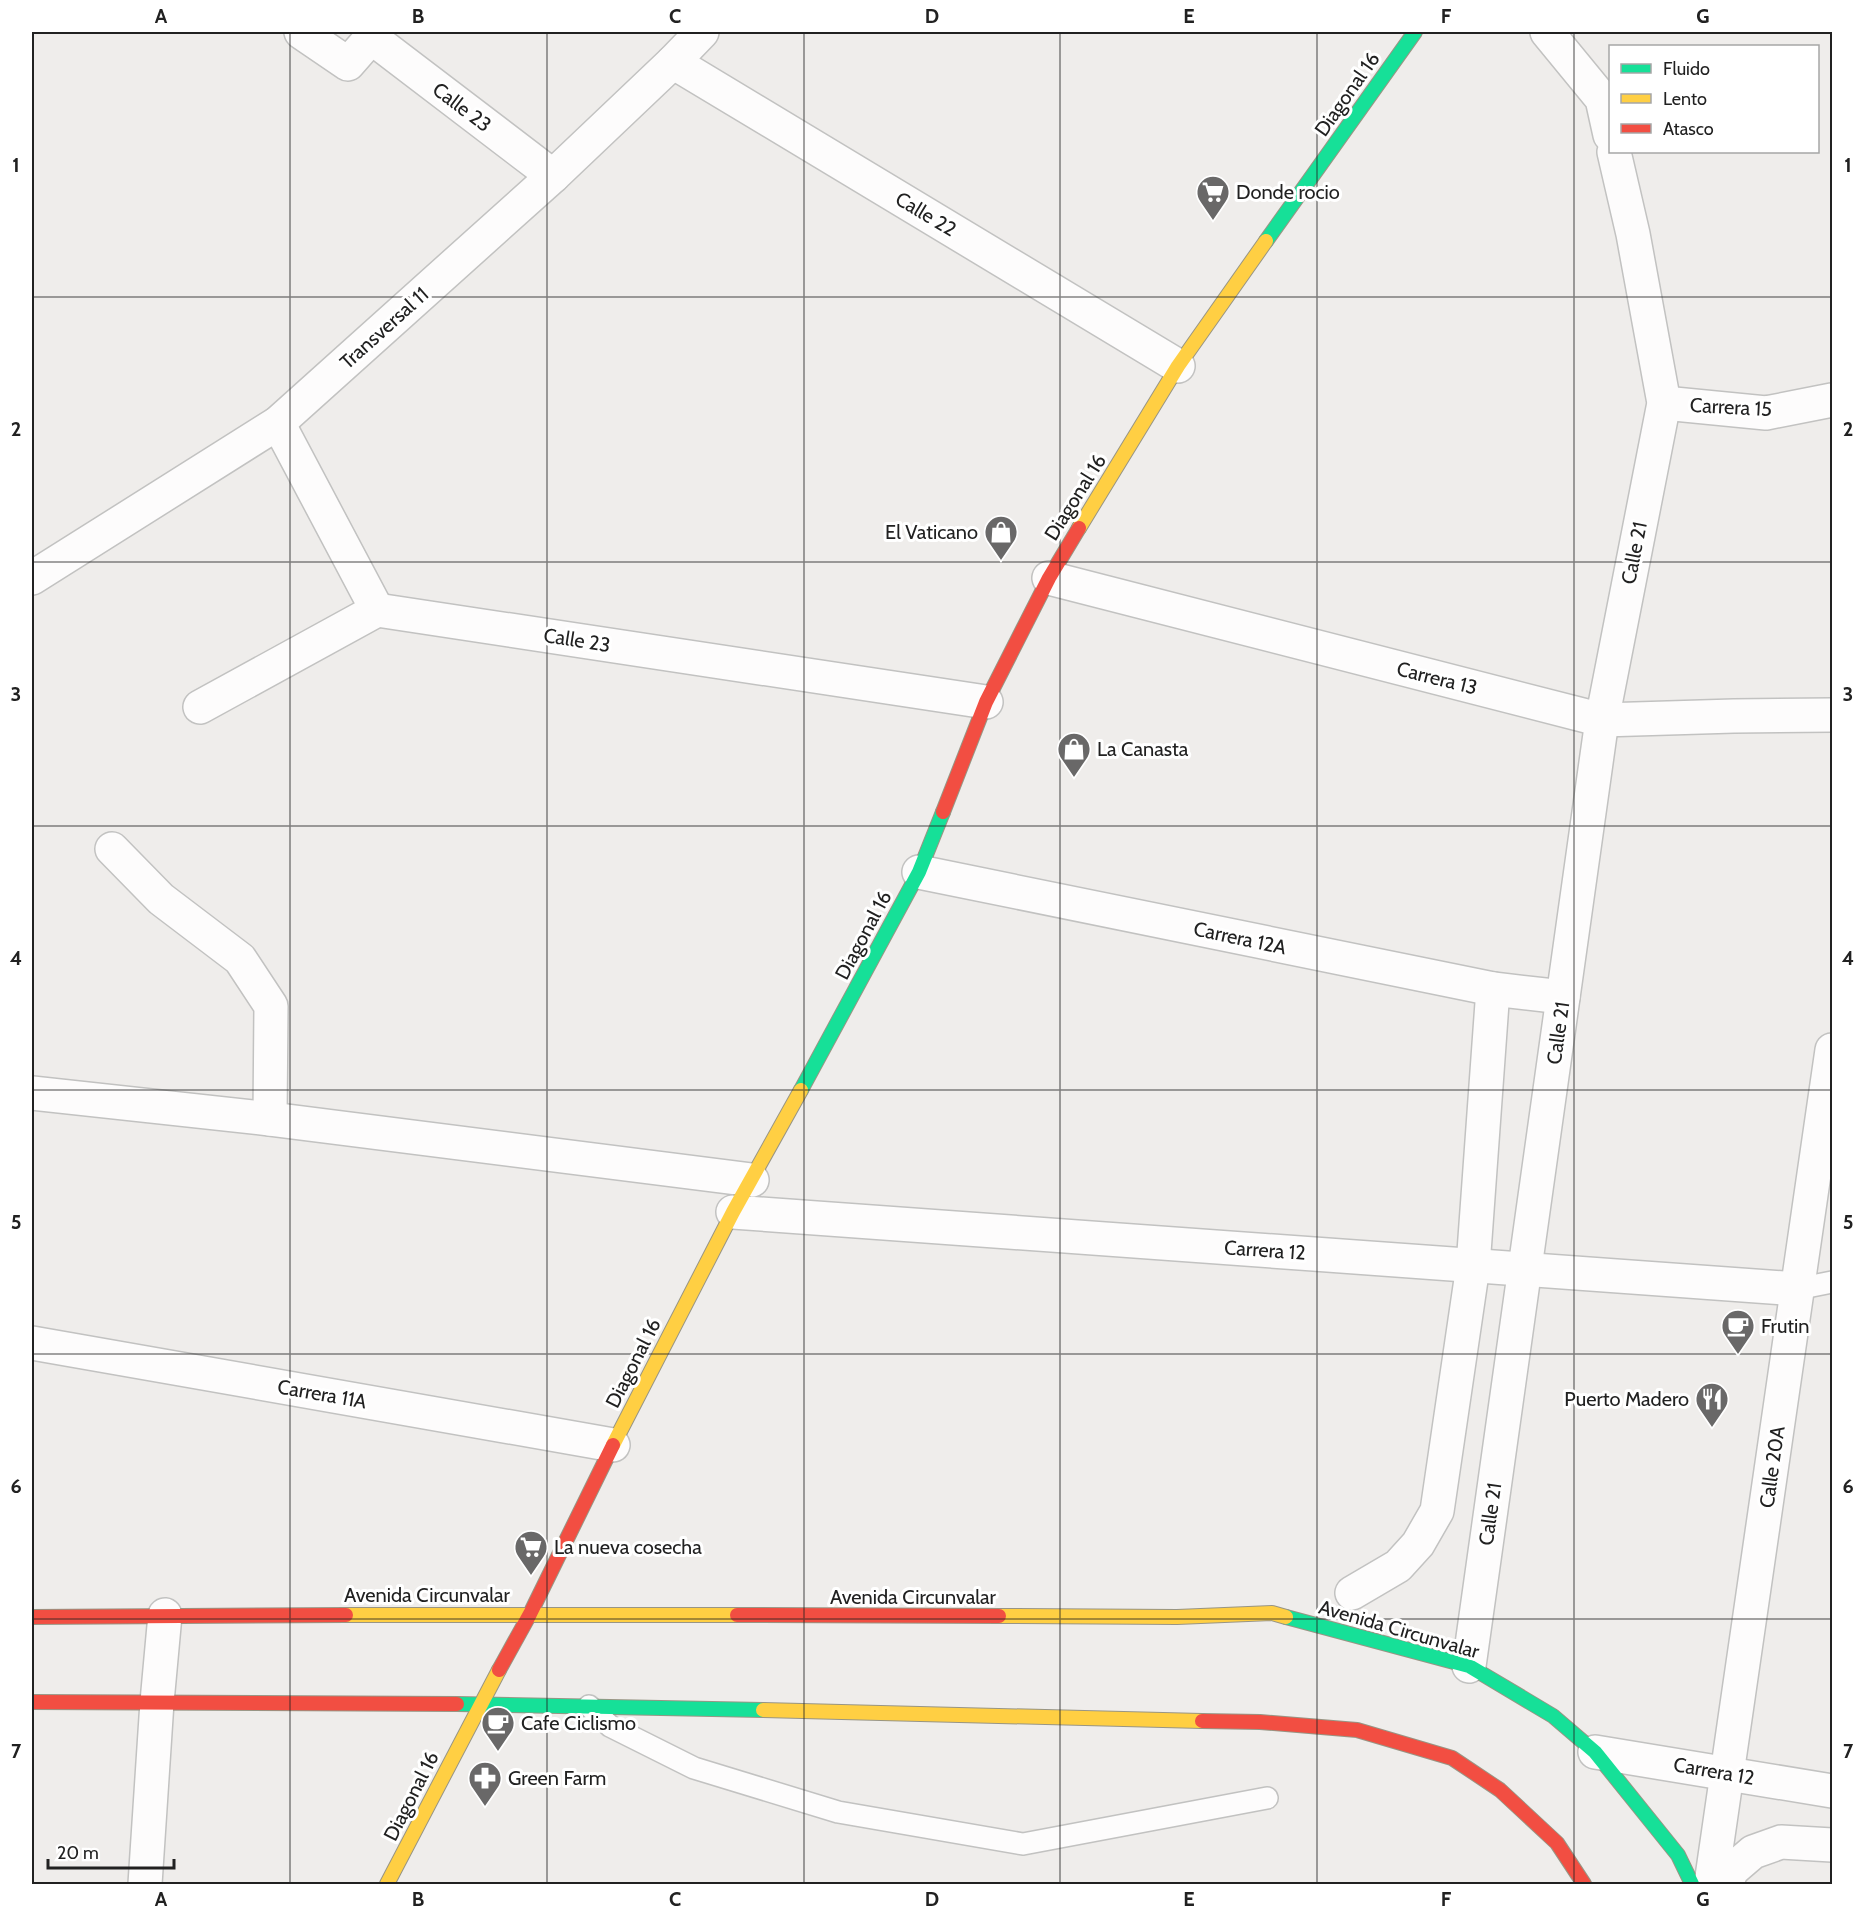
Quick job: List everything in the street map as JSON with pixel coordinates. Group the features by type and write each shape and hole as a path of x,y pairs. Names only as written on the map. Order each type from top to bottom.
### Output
{"main road":[{"name":"Diagonal 16","path":"387,1884 530,1614 613,1445 733,1212 919,872 986,702 1049,578 1178,366 1415,32"},
{"name":"Avenida Circunvalar","path":"32,1617 530,1614 1177,1617 1272,1613 1469,1666 1553,1716 1595,1752 1678,1855 1692,1884"},
{"path":"32,1702 589,1706 1260,1722 1357,1730 1452,1758 1491,1783 1557,1843 1584,1884"}],"street":[{"path":"301,32 348,64 374,35"},
{"name":"Transversal 11","path":"32,578 278,423 553,176 702,32"},
{"path":"1547,32 1602,99 1609,127"},
{"name":"Calle 23","path":"374,35 553,176"},
{"name":"Calle 22","path":"673,62 1178,366"},
{"path":"1614,153 1633,234 1664,403"},
{"name":"Carrera 15","path":"1664,403 1766,413 1833,400"},
{"name":"Calle 21","path":"1469,1666 1602,720 1664,403"},
{"path":"200,707 377,610 278,423"},
{"name":"Carrera 13","path":"1049,578 1602,720 1833,715"},
{"name":"Calle 23","path":"377,610 986,702"},
{"path":"111,849 161,899 240,959 271,1006 270,1119"},
{"name":"Carrera 12A","path":"919,872 1493,989 1563,997"},
{"path":"1352,1593 1398,1566 1418,1544 1437,1511 1473,1266 1493,989"},
{"name":"Calle 20A","path":"1711,1884 1833,1050"},
{"path":"32,1093 270,1119 752,1180"},
{"name":"Carrera 12","path":"733,1212 1797,1289"},
{"name":"Carrera 11A","path":"32,1343 613,1445"},
{"path":"145,1884 165,1616"},
{"name":"Carrera 12","path":"1595,1752 1833,1791"},
{"path":"1726,1884 1732,1870 1753,1852 1780,1842 1833,1845"}],"lane":[{"path":"1797,1289 1833,1282"},
{"path":"589,1706 610,1726 694,1768 838,1812 1023,1844 1267,1798"}],"traffic: fast":[{"path":"1266,241 1415,32"},
{"path":"801,1090 919,872 943,812"},
{"path":"1286,1617 1469,1666 1553,1716 1595,1752 1678,1855 1692,1884"},
{"path":"457,1704 763,1710"}],"traffic: slow":[{"path":"1079,528 1178,366 1266,241"},
{"path":"613,1445 733,1212 801,1090"},
{"path":"999,1616 1177,1617 1272,1613 1286,1617"},
{"path":"346,1615 737,1615"},
{"path":"387,1884 499,1670"},
{"path":"763,1710 1202,1721"}],"traffic: jam":[{"path":"943,812 986,702 1049,578 1079,528"},
{"path":"499,1670 530,1614 613,1445"},
{"path":"32,1617 346,1615"},
{"path":"737,1615 999,1616"},
{"path":"32,1702 457,1704"},
{"path":"1202,1721 1260,1722 1357,1730 1452,1758 1500,1790 1557,1843 1584,1884"}],"place":[{"name":"Donde rocio","path":"1213,221"},
{"name":"El Vaticano","path":"1001,561"},
{"name":"La Canasta","path":"1074,778"},
{"name":"Frutin","path":"1738,1355"},
{"name":"Puerto Madero","path":"1712,1428"},
{"name":"La nueva cosecha","path":"531,1576"},
{"name":"Cafe Ciclismo","path":"498,1752"},
{"name":"Green Farm","path":"485,1807"}]}
